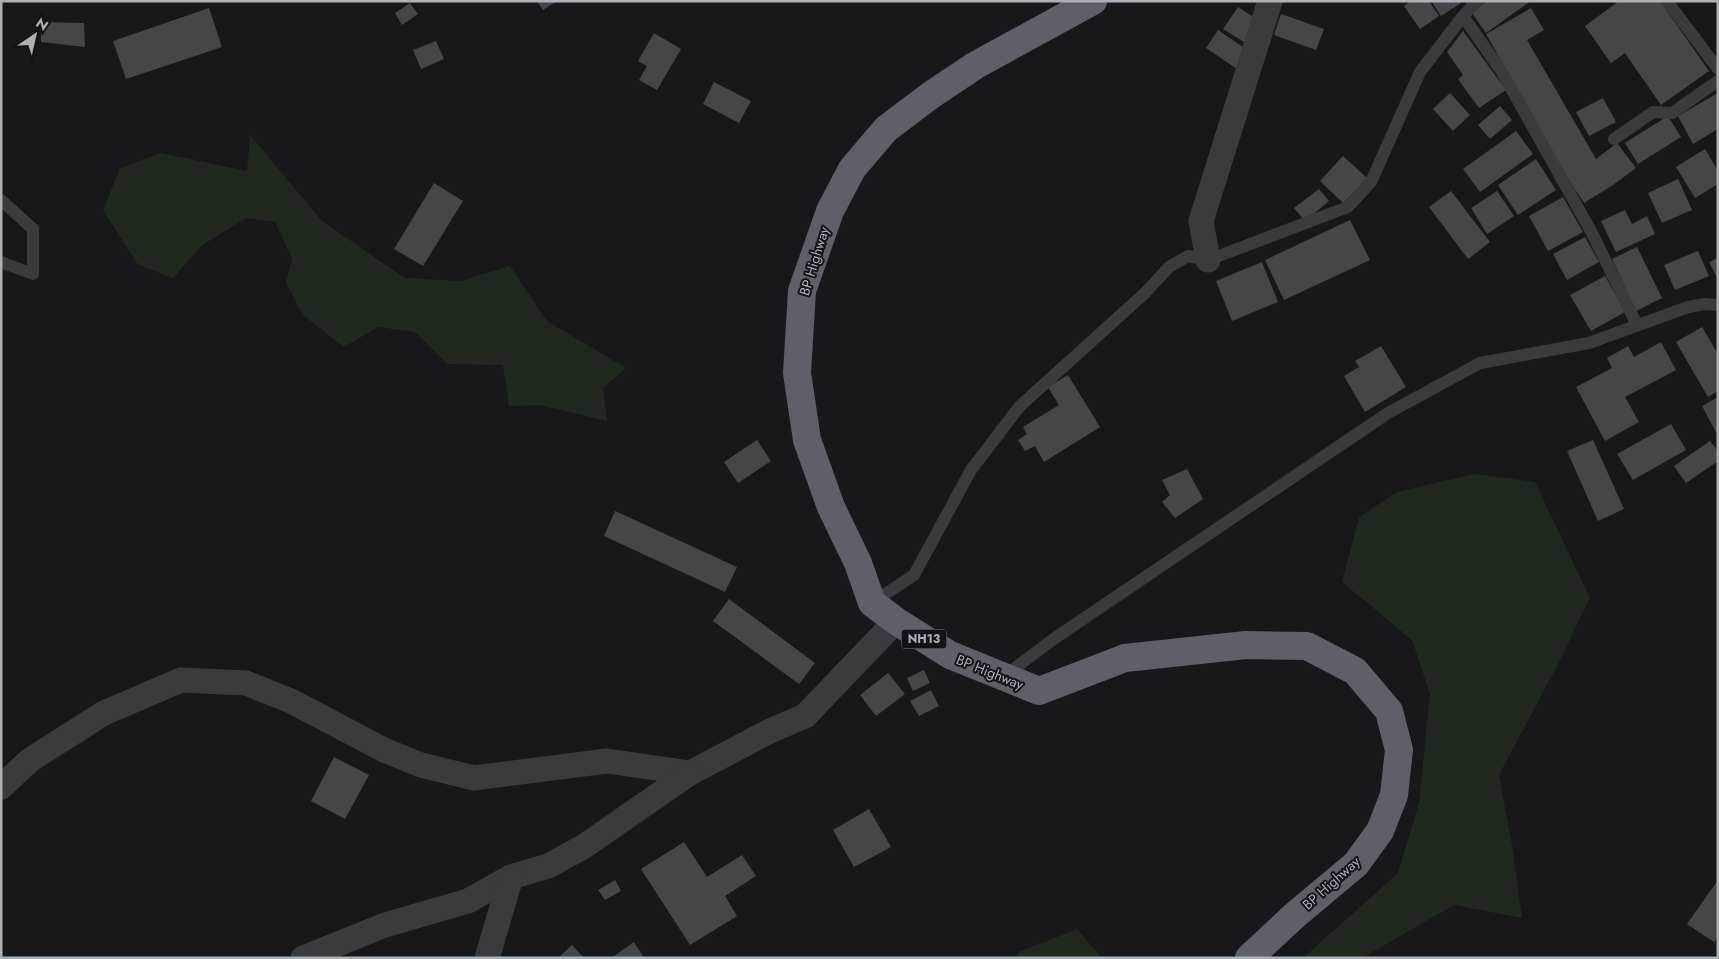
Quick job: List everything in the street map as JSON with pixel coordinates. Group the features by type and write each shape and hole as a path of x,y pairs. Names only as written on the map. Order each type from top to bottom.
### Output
{"highway":[{"name":"BP Highway","path":"1093,1 976,65 931,95 886,130 852,170 830,211 802,291 797,373 807,440 831,507 858,563 872,603 896,622 950,655 1002,678 1039,692 1125,658 1246,645 1307,646 1355,671 1388,711 1399,750 1394,795 1380,830 1356,864 1294,916 1249,958"}],"street":[{"path":"1208,260 1200,221 1270,1"},
{"path":"303,958 385,925 468,901 510,876 548,866 583,847 690,773 770,731 805,716 896,622"},
{"path":"1,787 30,760 104,713 180,680 246,682 292,701 384,750 421,765 474,778 607,761 690,773"},
{"path":"487,958 510,876"}],"lane":[{"path":"872,603 914,576 971,470 1020,406 1145,293 1169,267 1188,256 1208,260 1348,207 1371,182 1420,72 1463,16 1477,1"},
{"path":"1668,1 1718,69"},
{"path":"1463,16 1502,72 1592,233 1637,325"},
{"path":"1614,139 1653,112 1672,113 1718,81"},
{"path":"1,200 33,229 33,274 1,262"},
{"path":"1002,678 1055,638 1388,413 1480,363 1589,343 1688,307 1705,304 1718,305"}],"shaded area":[{"path":"250,135 322,221 405,278 460,281 510,266 547,321 626,368 603,388 607,421 540,405 509,406 503,365 447,364 415,332 378,327 344,347 303,315 286,283 292,258 275,222 246,218 201,246 173,278 138,265 103,210 120,168 161,153 247,171"},
{"path":"1474,474 1535,482 1590,598 1558,664 1499,775 1513,851 1522,918 1454,905 1362,958 1303,958 1398,873 1419,803 1430,694 1412,640 1342,582 1359,517 1397,492"},
{"path":"1077,929 1102,958 1015,958 1019,952"}],"building":[{"path":"537,1 557,1 543,10"},
{"path":"1411,1 1429,1 1439,16 1420,29 1404,6"},
{"path":"1431,1 1460,1 1461,3 1441,16"},
{"path":"1486,1 1531,1 1486,33 1472,13"},
{"path":"1619,1 1660,1 1709,71 1661,105 1625,53 1611,63 1585,26"},
{"path":"410,3 418,14 402,25 395,13"},
{"path":"1238,7 1258,20 1244,42 1223,29"},
{"path":"209,8 222,47 126,79 113,41"},
{"path":"1531,8 1544,30 1527,40 1596,159 1617,143 1636,168 1584,203 1567,177 1486,34"},
{"path":"1281,14 1324,29 1316,50 1274,35"},
{"path":"41,22 84,23 85,47 41,42"},
{"path":"1218,30 1249,51 1237,69 1206,48"},
{"path":"1463,31 1506,90 1479,108 1458,79 1463,75 1447,52"},
{"path":"654,33 681,49 657,90 639,80 647,66 638,61"},
{"path":"436,41 444,59 421,69 413,50"},
{"path":"714,82 751,101 739,123 703,104"},
{"path":"1450,93 1470,115 1453,131 1433,109"},
{"path":"1718,93 1718,129 1693,144 1678,116"},
{"path":"1603,98 1616,122 1589,136 1576,112"},
{"path":"1500,106 1512,120 1490,139 1478,125"},
{"path":"1668,116 1681,137 1638,164 1625,143"},
{"path":"1516,131 1533,154 1480,192 1463,169"},
{"path":"1705,149 1718,171 1718,184 1695,198 1676,167"},
{"path":"1343,156 1367,178 1343,203 1320,181"},
{"path":"1536,159 1556,190 1518,215 1498,185"},
{"path":"1678,179 1692,210 1662,223 1648,193"},
{"path":"434,183 463,201 423,266 394,249"},
{"path":"1319,189 1329,201 1305,221 1294,208"},
{"path":"1451,191 1490,242 1468,259 1429,207"},
{"path":"1497,191 1514,216 1487,234 1471,208"},
{"path":"1563,197 1583,232 1548,251 1529,216"},
{"path":"1625,210 1632,224 1647,216 1655,234 1616,252 1601,221"},
{"path":"1350,220 1370,260 1284,300 1265,260"},
{"path":"1585,237 1599,262 1567,280 1553,254"},
{"path":"1637,247 1662,298 1636,311 1612,259"},
{"path":"1698,251 1709,276 1675,290 1664,265"},
{"path":"1718,258 1718,280 1709,262"},
{"path":"1262,262 1278,302 1232,321 1216,281"},
{"path":"1605,276 1625,312 1591,331 1570,295"},
{"path":"1702,327 1718,354 1718,391 1708,397 1676,342"},
{"path":"1661,342 1676,370 1625,397 1639,422 1605,441 1576,387 1612,368 1607,358 1628,346 1634,357"},
{"path":"1381,346 1406,387 1365,412 1344,376 1359,367 1355,361"},
{"path":"1068,375 1100,427 1044,462 1035,446 1025,451 1018,440 1027,434 1023,427 1059,405 1048,387"},
{"path":"1718,397 1718,436 1702,406"},
{"path":"1671,424 1686,450 1633,480 1617,454"},
{"path":"757,440 771,461 738,483 724,462"},
{"path":"1593,440 1624,509 1598,521 1567,451"},
{"path":"1710,441 1718,451 1718,461 1686,483 1674,466"},
{"path":"1187,469 1203,499 1175,518 1162,502 1170,495 1162,480"},
{"path":"615,511 737,567 725,592 604,536"},
{"path":"729,599 815,663 799,684 713,621"},
{"path":"924,670 930,683 913,691 907,678"},
{"path":"888,673 905,694 876,716 860,695"},
{"path":"931,690 939,706 919,716 910,701"},
{"path":"334,757 369,775 345,819 311,801"},
{"path":"869,809 891,847 854,867 833,830"},
{"path":"684,842 707,877 742,855 756,876 725,896 737,916 690,945 641,869"},
{"path":"615,880 621,891 605,900 598,890"},
{"path":"1718,880 1718,936 1714,942 1687,924"},
{"path":"634,942 644,958 611,958"},
{"path":"572,945 584,958 558,958"}]}
